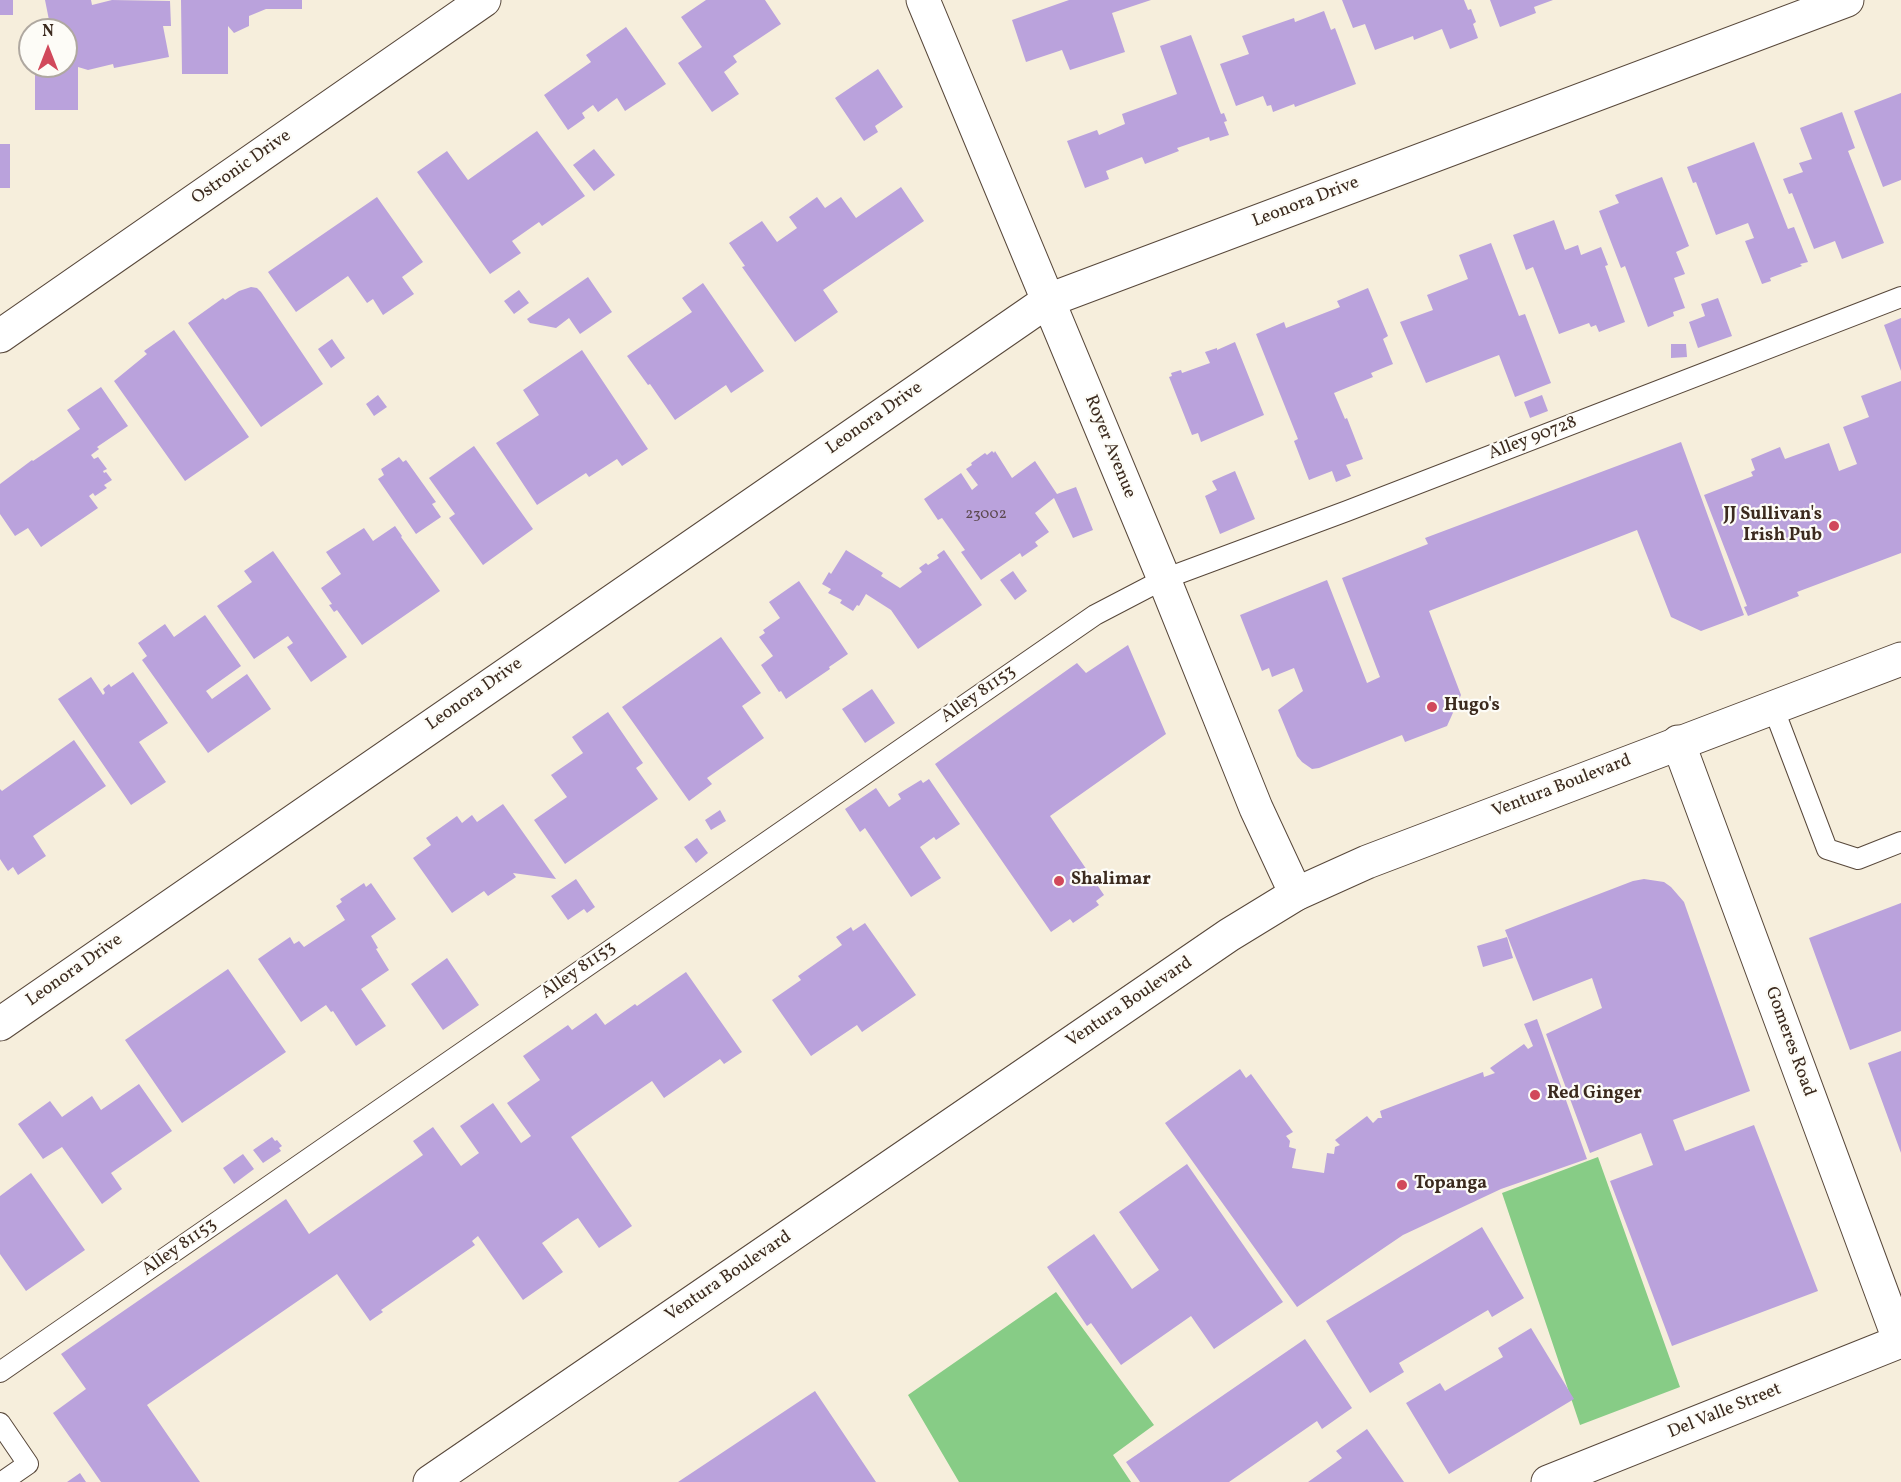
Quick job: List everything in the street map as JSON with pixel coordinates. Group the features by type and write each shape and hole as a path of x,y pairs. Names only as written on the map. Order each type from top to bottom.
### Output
{"street":[{"name":"Ostronic Drive","path":"0,336 484,0"},
{"name":"Royer Avenue","path":"923,0 1164,579 1252,798 1296,894"},
{"name":"Leonora Drive","path":"0,1023 1048,300 1847,0"},
{"name":"Ventura Boulevard","path":"430,1482 1228,935 1296,894 1367,862 1901,659"},
{"name":"Gomeres Road","path":"1678,742 1900,1342"},
{"name":"Del Valle Street","path":"1548,1482 1900,1342"}],"lane":[{"name":"Alley 90728","path":"1164,579 1359,507 1901,297"},
{"name":"Alley 81153","path":"0,1372 1095,615 1164,579"},
{"path":"1773,707 1827,849 1858,859 1901,842"},
{"path":"0,1423 28,1464 2,1482"}],"green space":[{"path":"1598,1157 1680,1387 1580,1425 1502,1193"},
{"path":"1056,1292 1154,1425 1113,1455 1131,1482 959,1482 908,1395"}],"building":[{"path":"0,0 13,0 13,15 0,15"},
{"path":"45,0 91,0 92,5 112,0 170,1 171,26 163,26 169,57 114,68 113,64 88,70 78,67 78,18 49,18"},
{"path":"181,0 302,0 302,9 266,9 249,16 249,26 234,33 228,26 228,74 182,74"},
{"path":"706,0 765,0 781,24 733,56 737,62 724,72 739,94 712,112 678,63 702,47 681,17"},
{"path":"1069,0 1151,0 1112,13 1125,52 1070,70 1062,50 1026,62 1012,20"},
{"path":"1342,0 1464,0 1468,10 1471,9 1476,22 1473,24 1478,38 1450,49 1442,29 1414,40 1413,36 1375,50 1365,24 1353,28"},
{"path":"1490,0 1553,0 1534,7 1536,13 1500,27"},
{"path":"1324,11 1331,30 1335,28 1356,84 1295,107 1294,104 1273,112 1271,105 1267,106 1263,96 1236,106 1220,64 1249,54 1242,36 1294,18 1295,22"},
{"path":"626,27 666,84 625,111 617,98 598,112 593,105 582,113 585,118 568,130 544,95 591,62 586,55"},
{"path":"1191,35 1221,114 1224,113 1227,121 1224,122 1229,135 1210,141 1209,137 1177,148 1179,151 1145,164 1142,157 1106,171 1109,179 1085,188 1067,141 1097,130 1099,135 1125,124 1122,114 1177,94 1160,46"},
{"path":"878,69 903,107 875,126 878,132 864,141 835,98"},
{"path":"35,78 78,78 78,110 35,110"},
{"path":"1901,93 1901,180 1883,187 1854,111"},
{"path":"1842,112 1855,148 1848,151 1884,243 1842,259 1835,241 1814,249 1792,193 1789,194 1783,179 1803,172 1799,163 1812,159 1800,128"},
{"path":"537,131 585,196 542,226 539,222 512,241 521,253 490,274 417,172 447,151 468,180"},
{"path":"1754,142 1788,229 1794,227 1808,262 1770,278 1771,281 1762,284 1745,241 1754,238 1748,223 1716,235 1696,182 1693,183 1687,167"},
{"path":"0,144 10,144 10,188 0,188"},
{"path":"594,149 615,175 594,191 573,165"},
{"path":"1662,177 1689,246 1676,252 1685,274 1674,278 1685,308 1673,312 1674,316 1648,327 1625,266 1621,268 1599,211 1619,203 1615,195"},
{"path":"901,187 924,221 823,290 838,312 795,342 742,267 745,266 729,243 762,221 777,242 797,228 789,217 817,197 825,208 841,197 856,218"},
{"path":"377,197 423,262 402,277 414,294 383,315 373,299 367,303 348,276 296,312 268,272"},
{"path":"1554,220 1565,250 1578,245 1581,255 1601,247 1608,265 1605,266 1625,322 1599,332 1596,325 1591,327 1589,323 1559,334 1533,267 1526,270 1513,235"},
{"path":"1491,243 1519,316 1525,314 1551,383 1515,397 1499,355 1426,383 1400,322 1433,310 1427,295 1468,279 1459,255"},
{"path":"588,277 612,312 580,334 569,318 556,328 530,323 527,319"},
{"path":"703,283 764,371 731,393 726,385 675,420 627,356 692,312 682,298"},
{"path":"251,287 261,292 323,384 261,427 188,323 223,298 225,300"},
{"path":"1368,288 1388,336 1383,339 1393,364 1371,373 1373,377 1334,393 1345,419 1347,418 1363,459 1346,465 1351,476 1336,482 1332,471 1309,480 1294,441 1298,439 1256,334 1284,322 1286,328 1340,307 1337,301"},
{"path":"519,290 529,303 514,314 504,301"},
{"path":"1718,298 1732,336 1698,348 1689,322 1705,316 1701,304"},
{"path":"1901,318 1901,371 1884,325"},
{"path":"174,330 249,437 185,481 114,381 147,354 144,351"},
{"path":"332,339 345,358 331,368 318,349"},
{"path":"1235,342 1264,415 1201,442 1198,433 1192,435 1169,377 1172,376 1171,373 1181,370 1182,373 1210,363 1205,352 1217,348 1217,350"},
{"path":"1671,344 1686,344 1687,357 1671,358"},
{"path":"582,350 648,449 622,466 617,459 589,477 586,473 537,505 496,443 539,415 523,390"},
{"path":"1901,381 1901,553 1797,592 1799,596 1748,616 1744,607 1747,606 1704,495 1753,476 1751,472 1755,470 1751,459 1780,447 1785,459 1829,443 1839,471 1857,464 1843,427 1869,417 1861,396"},
{"path":"101,387 128,426 97,447 99,449 91,455 94,459 98,457 107,469 103,471 104,473 106,472 112,480 104,485 107,488 95,496 93,493 89,496 98,508 41,547 28,528 15,536 0,514 0,484 80,429 67,410"},
{"path":"378,395 387,407 374,416 366,404"},
{"path":"1542,395 1548,411 1530,418 1524,402"},
{"path":"1681,442 1744,615 1701,631 1671,617 1637,530 1429,611 1461,695 1447,726 1405,742 1402,735 1319,768 1312,769 1297,756 1278,710 1303,691 1294,668 1272,677 1269,668 1262,671 1240,615 1327,580 1367,683 1380,677 1342,578 1428,544 1425,538"},
{"path":"474,446 533,529 483,565 449,518 455,514 429,478"},
{"path":"992,451 994,453 995,451 1012,478 1035,461 1057,494 1076,487 1093,530 1073,538 1054,498 1035,513 1049,532 1035,542 1038,546 1022,557 1020,553 981,580 961,552 965,550 942,518 938,520 924,499 961,473 972,490 978,485 966,469 985,453 987,455"},
{"path":"399,457 403,462 406,460 436,502 432,504 441,517 416,534 378,479 384,475 381,469"},
{"path":"1235,471 1255,519 1220,534 1205,496 1217,490 1212,481"},
{"path":"395,526 440,591 362,645 337,610 334,612 329,605 332,604 321,588 341,574 326,552 364,528 373,541"},
{"path":"846,550 883,573 881,576 900,588 922,572 919,568 939,558 937,555 944,550 982,605 918,649 891,610 866,594 853,611 840,603 842,600 828,593 831,589 822,584"},
{"path":"273,551 347,657 311,682 287,647 293,643 288,636 254,659 217,606 252,582 244,571"},
{"path":"1013,571 1027,591 1015,600 1000,580"},
{"path":"799,581 848,654 786,699 761,665 773,656 759,637 765,633 763,630 780,618 769,602"},
{"path":"205,615 241,666 206,691 212,699 247,674 271,709 208,753 142,660 147,656 138,643 165,624 174,637"},
{"path":"721,637 761,693 742,706 764,738 707,778 712,784 689,801 622,707"},
{"path":"1128,645 1166,734 1050,816 1104,895 1096,901 1099,905 1073,923 1070,919 1051,932 935,764 1077,663 1086,673"},
{"path":"133,672 168,723 139,742 166,782 131,805 58,699 91,677 103,695 105,693 103,689 109,684 111,687"},
{"path":"872,689 895,723 865,743 842,709"},
{"path":"608,712 643,763 636,768 658,799 565,864 534,820 567,797 551,775 583,753 572,737"},
{"path":"74,740 106,786 33,836 46,856 18,875 13,867 8,871 0,859 0,789 2,791"},
{"path":"929,779 960,824 936,840 934,837 920,847 941,878 911,897 865,828 860,832 845,809 876,788 889,807 901,799 898,794 921,780 923,783"},
{"path":"503,804 556,879 513,873 516,877 488,896 484,891 452,913 413,858 431,845 426,838 457,816 462,823 472,815 477,822"},
{"path":"720,810 726,821 711,830 705,820"},
{"path":"697,838 708,853 696,863 684,847"},
{"path":"576,879 595,907 587,913 584,909 568,920 551,896"},
{"path":"1644,879 1664,882 1684,902 1750,1091 1673,1120 1685,1151 1754,1125 1818,1291 1672,1346 1610,1181 1653,1165 1641,1133 1590,1153 1546,1034 1602,1008 1592,978 1533,1001 1505,930 1633,881"},
{"path":"364,883 366,887 371,883 396,919 371,936 389,970 361,989 386,1026 356,1046 333,1011 331,1012 326,1005 301,1022 258,959 290,937 294,944 299,941 304,947 345,920 336,906 342,902 340,899"},
{"path":"1901,903 1901,1031 1850,1050 1809,938"},
{"path":"865,923 916,995 862,1032 857,1025 811,1056 772,1000 801,980 798,976 842,945 836,937 851,927 853,931"},
{"path":"1507,937 1513,958 1483,967 1477,946"},
{"path":"447,958 479,1005 443,1030 411,984"},
{"path":"228,969 286,1052 182,1123 125,1040"},
{"path":"686,972 742,1052 724,1064 720,1059 664,1098 652,1081 571,1137 632,1226 599,1248 578,1218 573,1221 542,1243 563,1272 523,1300 478,1236 472,1241 475,1245 381,1310 383,1312 370,1321 337,1274 147,1405 200,1482 101,1482 53,1413 86,1389 61,1354 286,1199 309,1234 423,1155 413,1141 433,1127 461,1166 479,1153 460,1126 493,1103 521,1143 531,1136 507,1103 540,1080 523,1056 568,1025 572,1030 596,1013 605,1025"},
{"path":"1537,1019 1587,1159 1501,1189 1403,1235 1297,1307 1165,1123 1240,1069 1246,1078 1251,1074 1293,1132 1286,1136 1290,1141 1289,1147 1296,1149 1292,1168 1324,1173 1327,1153 1334,1154 1335,1147 1340,1145 1335,1140 1367,1116 1373,1123 1378,1118 1382,1118 1380,1111 1483,1072 1484,1077 1495,1073 1490,1068 1524,1044 1528,1049 1533,1046 1524,1024"},
{"path":"1901,1051 1901,1153 1868,1063"},
{"path":"139,1084 172,1131 111,1173 122,1189 102,1204 62,1147 43,1159 18,1124 50,1101 62,1117 92,1096 101,1110"},
{"path":"272,1137 282,1146 279,1148 281,1151 263,1163 253,1150"},
{"path":"243,1154 254,1169 234,1184 223,1168"},
{"path":"1187,1164 1283,1302 1214,1349 1191,1316 1121,1365 1091,1323 1087,1326 1047,1267 1094,1234 1132,1289 1159,1270 1119,1212"},
{"path":"31,1173 85,1250 26,1291 0,1254 0,1196"},
{"path":"1482,1227 1524,1298 1492,1317 1488,1310 1399,1363 1404,1372 1370,1393 1326,1321"},
{"path":"1531,1328 1574,1399 1449,1474 1406,1403 1440,1383 1445,1391 1503,1357 1498,1348"},
{"path":"1305,1339 1352,1408 1322,1429 1317,1421 1229,1482 1140,1482 1126,1462"},
{"path":"815,1391 876,1482 678,1482"},
{"path":"1367,1429 1404,1482 1308,1482 1342,1458 1336,1451"},
{"path":"80,1473 86,1482 67,1482"}],"place":[{"name":"JJ Sullivan's Irish Pub","path":"1834,526"},
{"name":"Hugo's","path":"1432,707"},
{"name":"Shalimar","path":"1059,881"},
{"name":"Red Ginger","path":"1535,1095"},
{"name":"Topanga","path":"1402,1185"}]}
